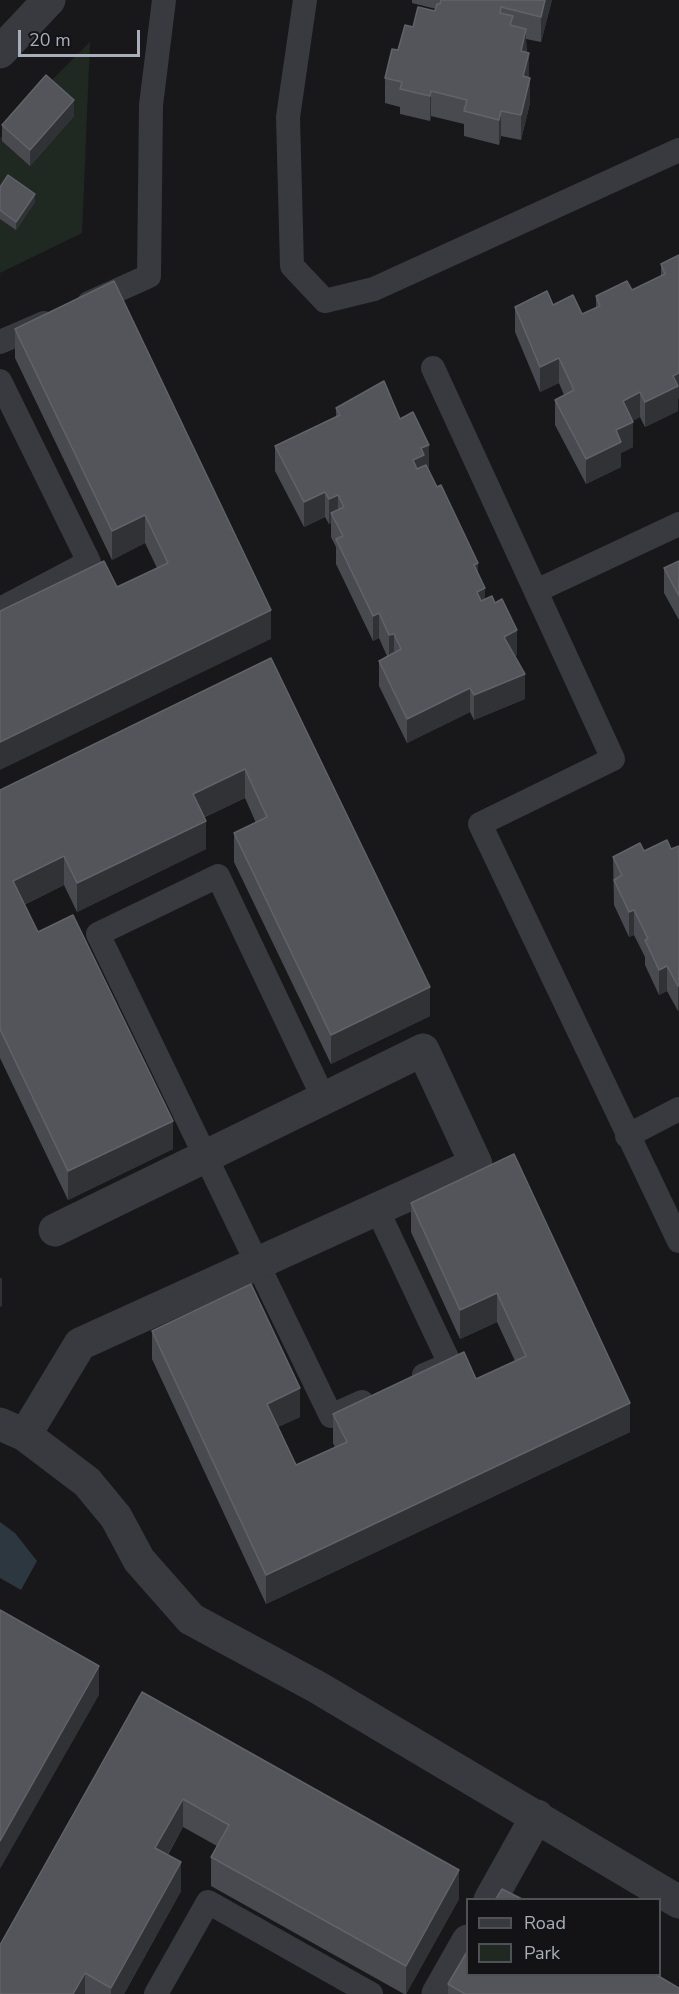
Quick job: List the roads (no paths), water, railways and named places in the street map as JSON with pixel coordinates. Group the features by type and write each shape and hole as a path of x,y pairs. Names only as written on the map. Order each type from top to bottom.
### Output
{"street":[{"path":"0,51 49,0"},
{"path":"56,1230 323,1097 423,1050 476,1164 376,1207 80,1344 12,1430 87,1482 116,1517 139,1560 191,1619 317,1687 679,1902"},
{"path":"491,1898 537,1816"},
{"path":"438,1994 466,1945"}],"lane":[{"path":"0,342 149,276 151,105 164,0"},
{"path":"304,0 288,117 292,266 325,301 374,289 679,150"},
{"path":"433,368 613,759 480,824 679,1241"},
{"path":"0,381 90,562 0,609"},
{"path":"536,591 679,524"},
{"path":"323,1097 218,876 98,934 255,1264 331,1416 450,1364 376,1207"},
{"path":"627,1136 679,1109"},
{"path":"156,1994 208,1902 371,1994"}]}
